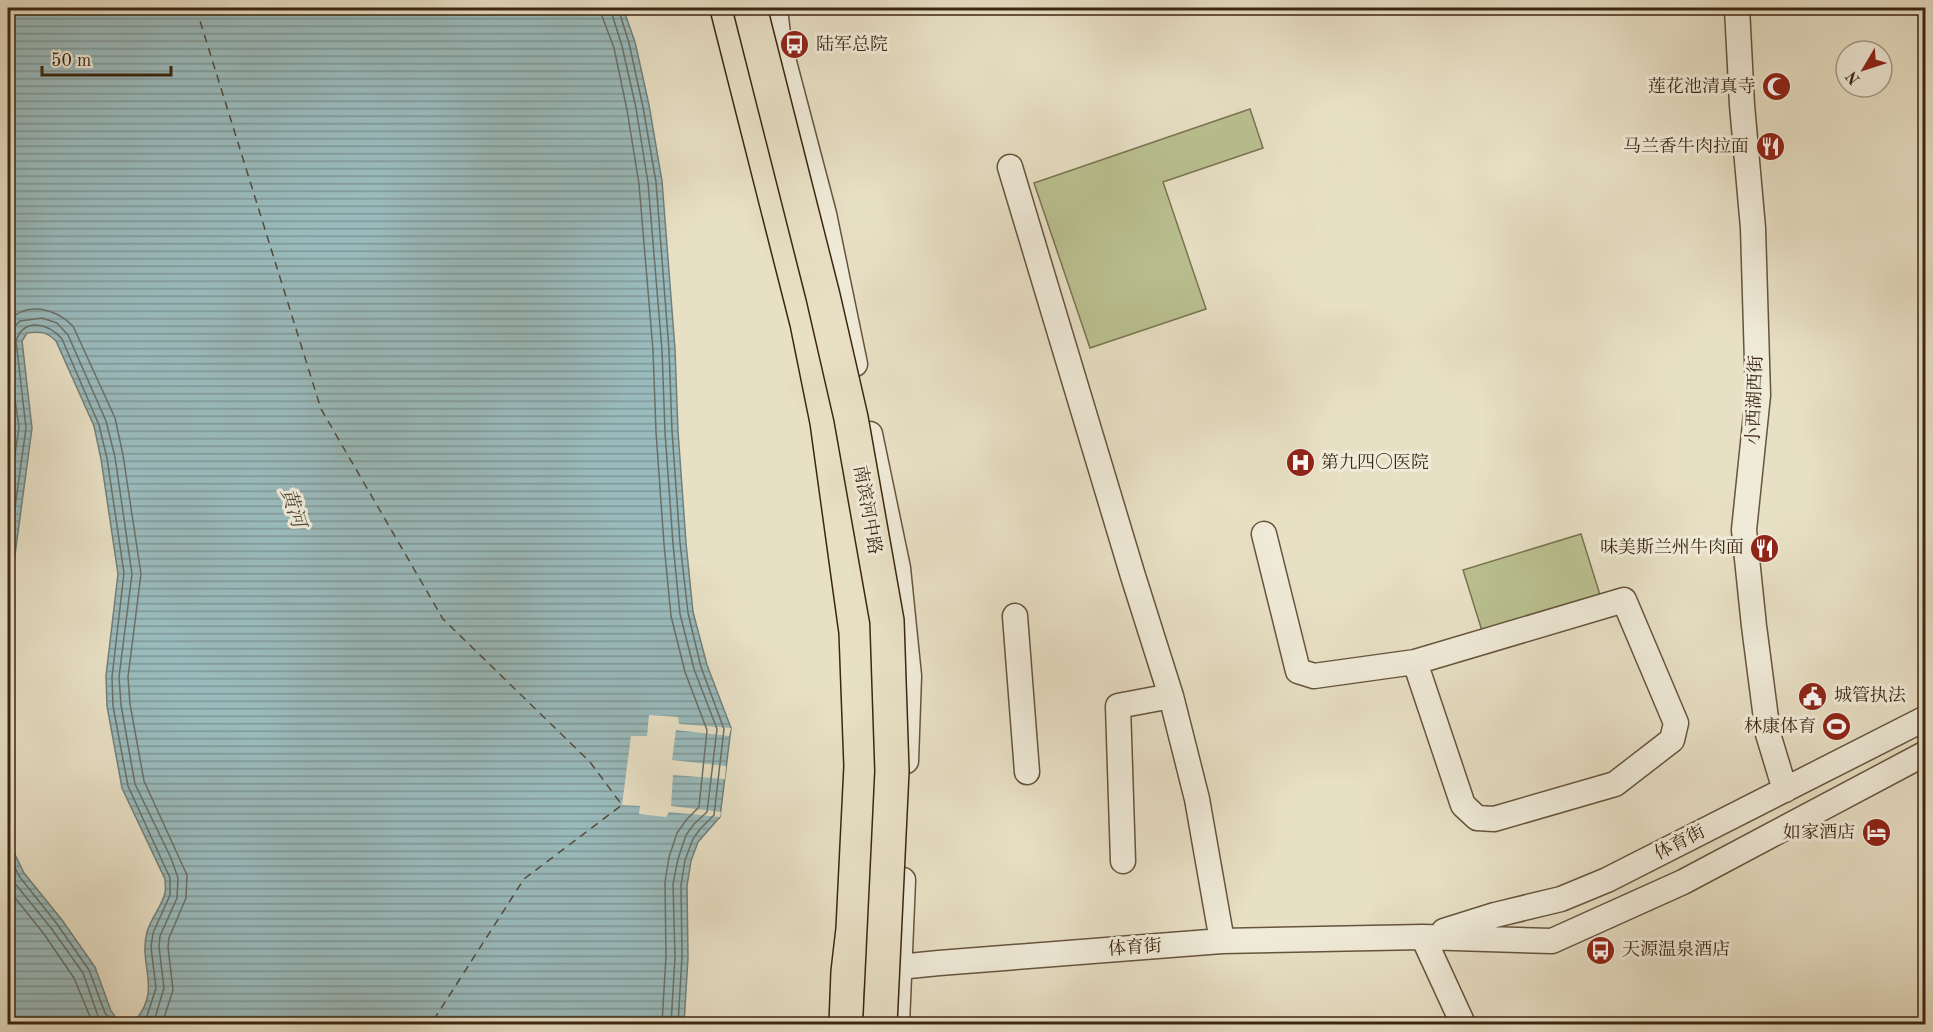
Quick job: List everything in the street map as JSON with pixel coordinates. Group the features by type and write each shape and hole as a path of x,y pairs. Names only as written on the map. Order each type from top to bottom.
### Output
{"highway":[{"name":"南滨河中路","path":"728,8 807,323 821,389 856,632 861,766 846,1024"},
{"name":"南滨河中路","path":"750,8 851,418 887,621 892,771 880,1024"}],"street":[{"name":"南滨河中路","path":"776,8 779,43 824,214 898,568 909,676 897,1024"},
{"name":"小西湖西街","path":"1737,8 1742,105 1753,228 1758,395 1744,530 1768,734 1785,790"},
{"path":"1010,167 1171,696 1197,799 1222,941"},
{"path":"1264,534 1298,671 1314,676 1415,662 1624,600 1676,723 1672,740 1615,784 1494,819 1477,818 1463,805 1415,662"},
{"path":"1015,616 1027,771"},
{"path":"1123,861 1118,706 1171,696"},
{"name":"体育街","path":"1423,938 1495,915 1561,899 1607,880 1926,718"},
{"name":"体育街","path":"848,972 1222,941 1423,938 1552,941 1683,882 1926,753"},
{"path":"1423,938 1463,1024"}],"green space":[{"path":"1250,109 1263,148 1163,182 1206,309 1090,348 1034,183"},
{"path":"1581,534 1601,598 1483,634 1463,570"}],"water":[{"name":"黄河","path":"8,8 623,8 635,42 662,181 675,349 686,543 693,612 707,665 731,728 720,817 698,842 691,861 687,886 688,957 684,1024 8,1024 8,840 24,873 62,920 95,967 111,1011 117,1019 124,1022 134,1022 143,1010 147,999 145,944 151,922 164,898 165,879 122,788 107,706 106,676 118,574 94,426 56,341 40,332 27,333 22,341 32,428 8,607"}],"pier":[{"path":"649,715 678,717 679,724 731,728 729,736 676,730 672,760 726,766 725,779 673,775 671,806 721,812 720,817 669,812 666,817 639,814 640,806 622,805 631,736 647,736"}],"ferry route":[{"path":"196,8 321,409 443,619 590,762 622,805 524,879 431,1024"}],"place":[{"name":"陆军总院","path":"795,45"},
{"name":"莲花池清真寺","path":"1777,87"},
{"name":"马兰香牛肉拉面","path":"1770,147"},
{"name":"第九四〇医院","path":"1300,463"},
{"name":"味美斯兰州牛肉面","path":"1765,548"},
{"name":"城管执法","path":"1813,696"},
{"name":"林康体育","path":"1837,727"},
{"name":"如家酒店","path":"1876,833"},
{"name":"天源温泉酒店","path":"1601,950"}]}
